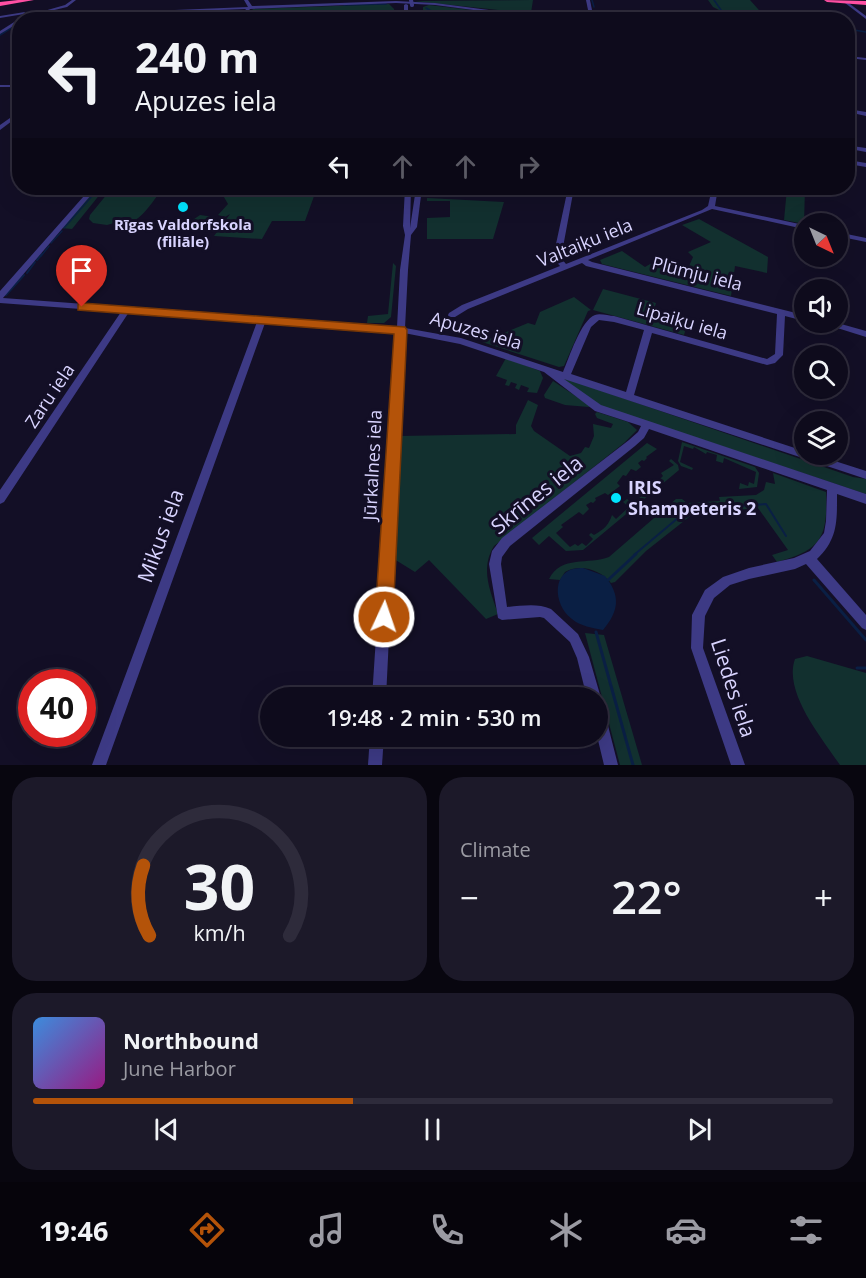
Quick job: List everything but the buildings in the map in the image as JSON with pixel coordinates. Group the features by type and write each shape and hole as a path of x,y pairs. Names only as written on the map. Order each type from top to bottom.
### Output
{"highway":[{"path":"0,3 16,0"},
{"path":"0,3 32,0"},
{"path":"827,0 866,2"},
{"path":"854,0 866,2"}],"street":[{"path":"40,12 74,0"},
{"path":"246,0 250,7"},
{"path":"411,2 412,12"},
{"path":"846,2 866,18"},
{"path":"140,12 340,3 427,3 500,12"},
{"path":"246,12 250,7"},
{"path":"856,10 866,11"},
{"path":"0,128 12,118"},
{"path":"0,298 88,195"},
{"name":"Jūrkalnes iela","path":"380,687 408,235 406,226 408,195"},
{"name":"Jūrkalnes iela","path":"408,235 414,227 418,195"},
{"path":"565,267 557,258 570,195"},
{"path":"714,195 711,207 794,225"},
{"name":"Valtaiķu iela","path":"452,315 711,207"},
{"path":"848,236 866,240"},
{"name":"Plūmju iela","path":"583,260 589,264 794,315"},
{"name":"Apuzes iela","path":"0,298 126,311 401,330 461,341 863,475"},
{"name":"Zaru iela","path":"0,499 126,311"},
{"name":"Lipaiķu iela","path":"566,375 591,320 605,317 772,361 779,355 781,312"},
{"name":"Mikus iela","path":"99,765 261,321"},
{"path":"629,397 649,329"},
{"path":"848,329 866,334"},
{"name":"Apuzes iela","path":"546,370 598,408 866,499"},
{"name":"Skrīnes iela","path":"591,687 583,657 574,638 547,613 540,611 502,614 495,564 500,550 633,443 641,435 646,425"},
{"path":"832,489 830,528 827,539 816,555 809,559 866,624"},
{"name":"Liedes iela","path":"738,765 697,648 699,614 709,595 721,584 809,559"},
{"path":"375,765 376,747"},
{"path":"606,747 611,765"}],"green space":[{"path":"533,0 531,12 414,1"},
{"path":"708,0 750,0 761,12 723,12 713,7"},
{"path":"389,4 394,12 250,12 253,9"},
{"path":"429,5 487,12 423,12 423,7"},
{"path":"91,195 99,195 72,229 61,228"},
{"path":"106,195 157,195 133,222 119,225 121,221 107,225 93,223 89,219"},
{"path":"223,195 314,195 305,221 272,221 262,239 214,236 230,214 225,217 218,215 228,204"},
{"path":"786,195 805,195 804,213 794,213 794,222 784,220"},
{"path":"427,198 504,202 493,239 427,239 427,218 450,217 450,201 427,201"},
{"path":"200,215 214,217 215,221 201,231 186,230 184,226"},
{"path":"699,219 768,257 767,273 735,266 731,296 602,264 600,260 622,251 645,267 657,260 687,271 693,257 688,252 711,242 682,225"},
{"path":"393,263 396,266 391,317 384,323 367,323 368,316 388,314"},
{"path":"603,289 656,303 654,310 689,318 684,335 593,310"},
{"path":"574,297 591,310 588,311 564,366 559,367 482,342 528,323 535,325 540,312"},
{"path":"506,358 540,371 543,378 537,393 527,392 529,388 521,385 519,390 515,388 517,384 511,382 509,386 505,385 507,380 496,376"},
{"path":"561,377 794,457 794,465 818,465 866,479 866,494 604,407 592,401"},
{"path":"553,381 589,407 565,405 545,398 544,395"},
{"path":"528,400 538,405 531,426 534,431 570,456 581,453 585,447 589,448 594,436 593,424 611,428 613,424 597,418 595,414 597,412 628,422 637,430 624,443 494,546 487,571 498,614 486,619 429,560 415,572 394,559 400,436 516,434 516,425"},
{"path":"682,442 755,467 759,473 757,487 739,489 740,483 748,486 749,482 754,484 756,472 724,458 723,463 716,461 717,455 707,452 706,454 694,447 693,449 684,446 680,462 693,468 692,470 681,466 678,461"},
{"path":"647,443 657,449 644,461 638,463 641,467 636,471 631,469 626,476 623,475 617,483 620,486 608,495 605,493 595,498 593,503 586,505 589,509 583,515 579,512 561,525 563,527 556,533 570,547 582,543 586,546 593,539 589,535 591,533 594,535 601,531 608,524 612,515 616,519 629,507 623,502 627,499 632,503 646,493 642,489 648,490 663,476 661,473 674,465 669,461 671,459 678,465 679,470 583,550 566,551 549,536 539,545 532,538"},
{"path":"773,473 826,492 823,531 819,540 804,552 777,562 772,555 788,550 758,508 693,514 646,551 615,582 611,583 596,571 584,568 565,572 560,580 549,579 554,571 568,564 609,557 676,499 682,499 687,503 720,501 719,497 756,495 764,490 766,482 775,484"},
{"path":"585,633 604,635 642,765 620,765 608,720 608,687 599,687"},
{"path":"807,656 866,673 866,765 840,765 806,714 794,686 793,672 795,659"}],"water":[{"path":"583,568 605,576 614,590 615,610 603,630 575,621 565,612 558,596 560,579 565,573"}],"waterway":[{"path":"592,0 594,7"},
{"path":"714,0 721,10"},
{"path":"344,5 386,4"},
{"path":"426,8 433,12"},
{"path":"0,35 11,28"},
{"path":"855,30 866,32"},
{"path":"64,228 93,195"},
{"path":"51,243 62,231"},
{"path":"41,256 49,246"},
{"path":"552,256 553,252"},
{"path":"37,260 42,254"},
{"path":"551,265 553,254"},
{"path":"27,273 35,262"},
{"path":"6,295 24,275"},
{"path":"634,555 685,512 692,509 766,504 786,536"},
{"path":"608,580 636,554"},
{"path":"814,580 866,640"},
{"path":"596,632 633,765"},
{"path":"857,668 866,668"}],"place":[{"name":"Rīgas Valdorfskola (filiāle)","path":"183,207"},
{"name":"IRIS Shampeteris 2","path":"616,498"}],"route":[{"path":"82,307 401,330 384,617"}]}
